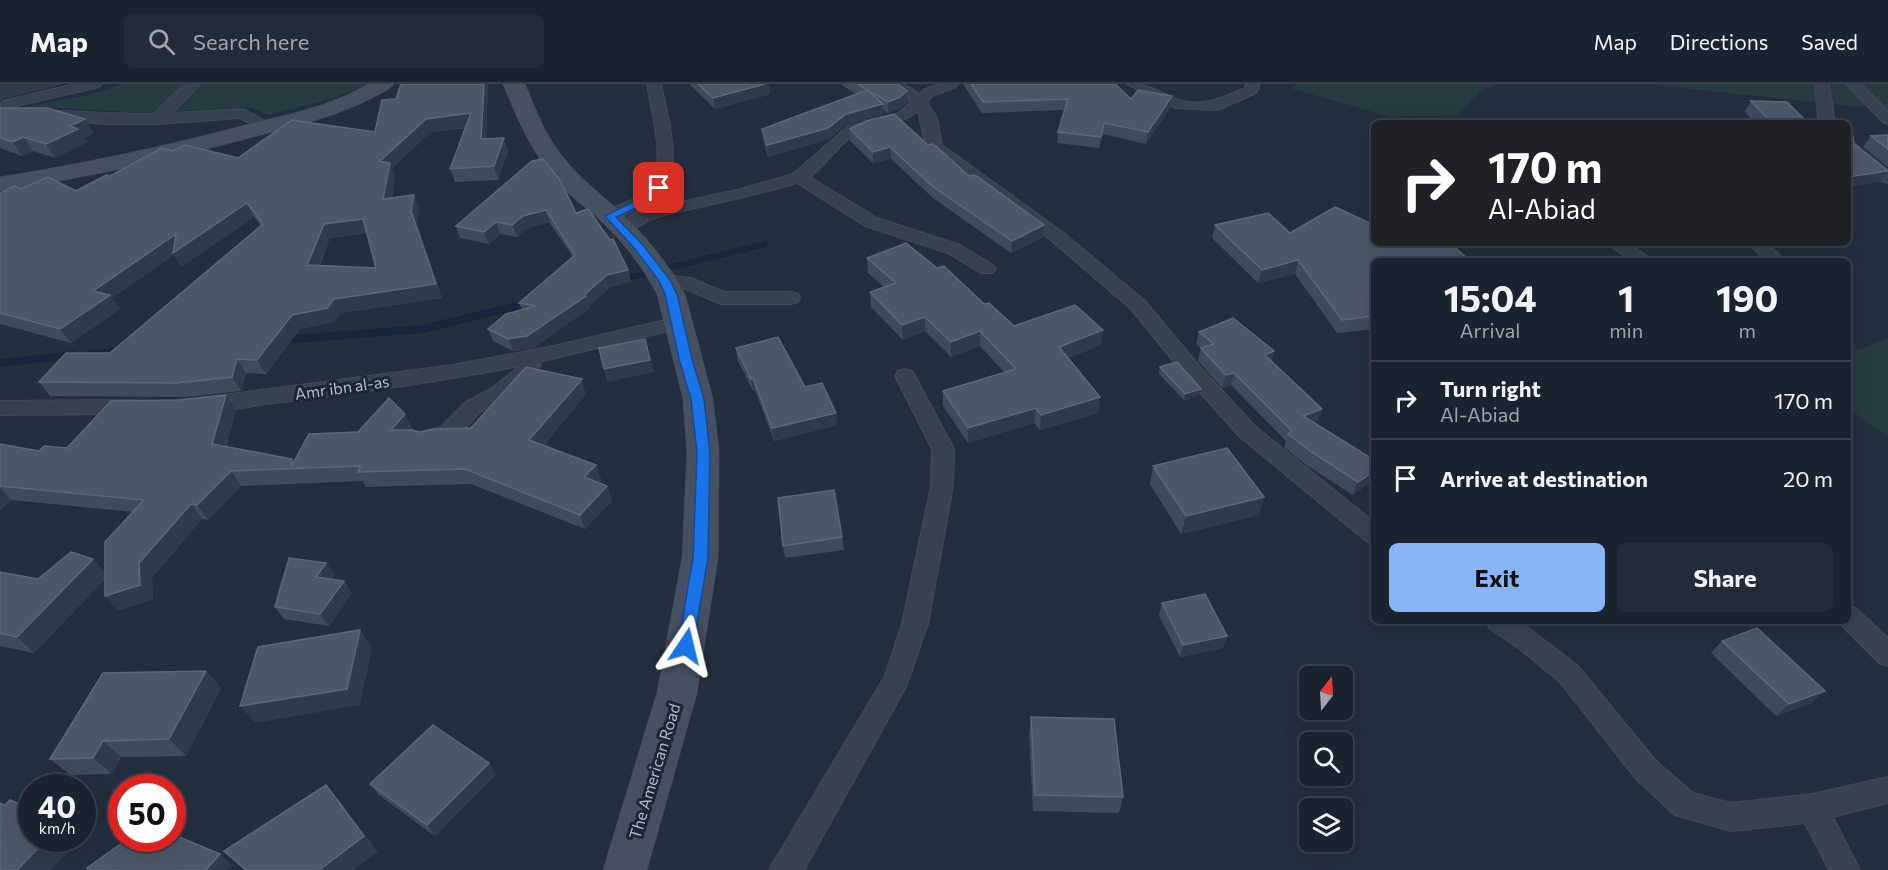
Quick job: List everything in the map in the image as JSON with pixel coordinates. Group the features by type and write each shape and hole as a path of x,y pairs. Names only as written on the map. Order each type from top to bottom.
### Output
{"main road":[{"path":"0,184 134,161 268,127 346,103 383,84"},
{"name":"The American Road","path":"514,84 543,146 576,187 639,247 664,280 671,294 698,399 703,453 700,558 677,693 624,870"}],"street":[{"path":"0,105 94,84"},
{"path":"158,119 193,84"},
{"path":"615,222 649,198 659,188 665,176 664,142 654,84"},
{"path":"894,84 920,102 929,117 929,134 935,147 1059,238 1138,305 1194,373 1248,432 1371,532"},
{"path":"615,222 774,186 799,177 812,168 816,160 852,130 902,117 927,93 951,84"},
{"path":"1134,84 1176,104 1218,106 1251,90 1253,84"},
{"path":"1822,84 1828,120"},
{"path":"1853,84 1888,119"},
{"path":"0,115 44,114 106,119 158,119 243,113 268,127"},
{"path":"1851,148 1888,178"},
{"path":"799,177 871,222 954,249 987,269"},
{"path":"1621,246 1640,258"},
{"path":"1760,246 1773,258"},
{"path":"664,280 684,282 721,297 791,298"},
{"name":"Amr ibn al-as","path":"187,406 322,391 537,356 678,323"},
{"path":"427,437 448,433 473,407 498,394 526,372 537,356"},
{"path":"784,870 788,868 897,679 915,624 942,486 943,449 905,376"},
{"path":"0,408 152,406"},
{"path":"1851,619 1888,655"},
{"path":"1503,624 1526,639 1568,673 1646,770 1685,805 1731,817 1813,808 1888,790"},
{"path":"1813,808 1845,870"}],"green space":[{"path":"122,84 369,84 331,99 269,115 249,107 144,113 29,106 89,95"},
{"path":"1298,84 1502,84 1484,89 1457,115 1391,117 1290,88"},
{"path":"1644,84 1888,84 1888,110"},
{"path":"1888,339 1888,437 1851,410 1851,352"}],"building":[{"path":"401,84 484,84 481,139 504,138 494,166 450,169 471,113 426,119 380,161 390,163 383,199 414,195 411,211 436,284 334,299 327,308 292,315 257,360 237,359 232,377 177,383 39,382 66,353 110,353 263,224 247,203 173,253 176,234 93,291 110,295 60,329 0,313 0,193 15,186 21,189 48,177 76,191 162,148 173,151 185,145 238,158 292,120 375,132 382,100 396,99","holes":["363,219 376,268 307,265 324,224"]},
{"path":"698,84 765,84 713,98"},
{"path":"857,84 898,84 907,91 888,102"},
{"path":"971,84 1115,84 1131,99 1138,90 1172,96 1148,132 1104,123 1101,137 1058,132 1068,99 983,102"},
{"path":"867,90 883,104 846,114 828,128 767,145 762,129"},
{"path":"1751,101 1787,102 1805,120 1769,120"},
{"path":"0,108 47,108 85,119 70,126 78,129 46,144 23,137 13,142 0,138"},
{"path":"894,114 928,145 936,146 969,176 978,177 1044,225 1012,241 932,186 890,147 873,152 850,129 866,121"},
{"path":"1888,135 1888,149 1871,136"},
{"path":"1851,136 1853,136 1854,144 1888,171 1851,177"},
{"path":"543,159 560,180 576,213 588,209 610,240 613,239 628,270 607,275 585,294 586,296 527,336 508,339 488,329 506,314 536,306 519,303 575,255 546,210 523,216 512,225 496,222 484,232 456,226 532,161"},
{"path":"1335,207 1371,224 1371,246 1453,246 1467,258 1371,258 1371,316 1342,320 1298,260 1262,270 1215,225 1268,213 1290,233"},
{"path":"906,243 937,268 944,266 984,304 989,303 1014,326 1075,305 1103,330 1059,347 1100,397 1041,415 1036,408 968,428 943,391 1016,369 980,331 951,342 925,317 902,325 870,292 896,283 867,258"},
{"path":"1233,318 1274,351 1265,355 1322,409 1303,416 1371,458 1371,473 1358,482 1288,434 1292,431 1234,373 1226,375 1206,354 1201,348 1214,344 1199,332"},
{"path":"778,337 805,387 822,383 836,413 772,428 753,378 751,379 736,348"},
{"path":"645,339 650,360 604,369 599,348"},
{"path":"1177,362 1201,389 1185,394 1160,367"},
{"path":"526,367 582,379 529,440 596,465 584,477 607,486 580,515 465,469 358,472 361,466 231,471 197,505 191,504 139,563 140,585 105,596 105,542 144,500 0,486 0,444 39,451 44,446 67,448 111,401 177,400 226,395 212,444 292,459 291,467 309,434 358,432 389,398 405,414 391,430 420,432 435,429 471,428"},
{"path":"1227,448 1264,497 1186,516 1153,466"},
{"path":"834,490 842,537 783,546 778,498"},
{"path":"71,552 93,559 17,637 0,633 0,572 38,579"},
{"path":"289,558 326,563 316,577 344,581 320,614 275,607"},
{"path":"1205,594 1227,636 1183,645 1162,603"},
{"path":"1757,628 1825,691 1789,704 1722,641"},
{"path":"360,630 347,689 240,706 258,647"},
{"path":"206,671 169,739 103,741 93,758 50,759 103,673"},
{"path":"1031,717 1114,719 1123,797 1035,795"},
{"path":"433,725 489,763 427,825 370,784"},
{"path":"326,785 364,836 319,870 246,870 224,851"},
{"path":"10,800 18,803 18,852 34,852 17,870 0,870 0,803 5,805"},
{"path":"186,840 220,854 206,870 90,870 87,868 109,852 186,852"}],"waterway":[{"path":"620,280 765,244"},
{"path":"281,340 423,329 529,303"},
{"path":"90,354 122,351"},
{"path":"0,363 74,355"}],"route":[{"path":"659,188 649,198 610,216 658,271 671,294 698,399 703,453 700,558 686,646"}]}
